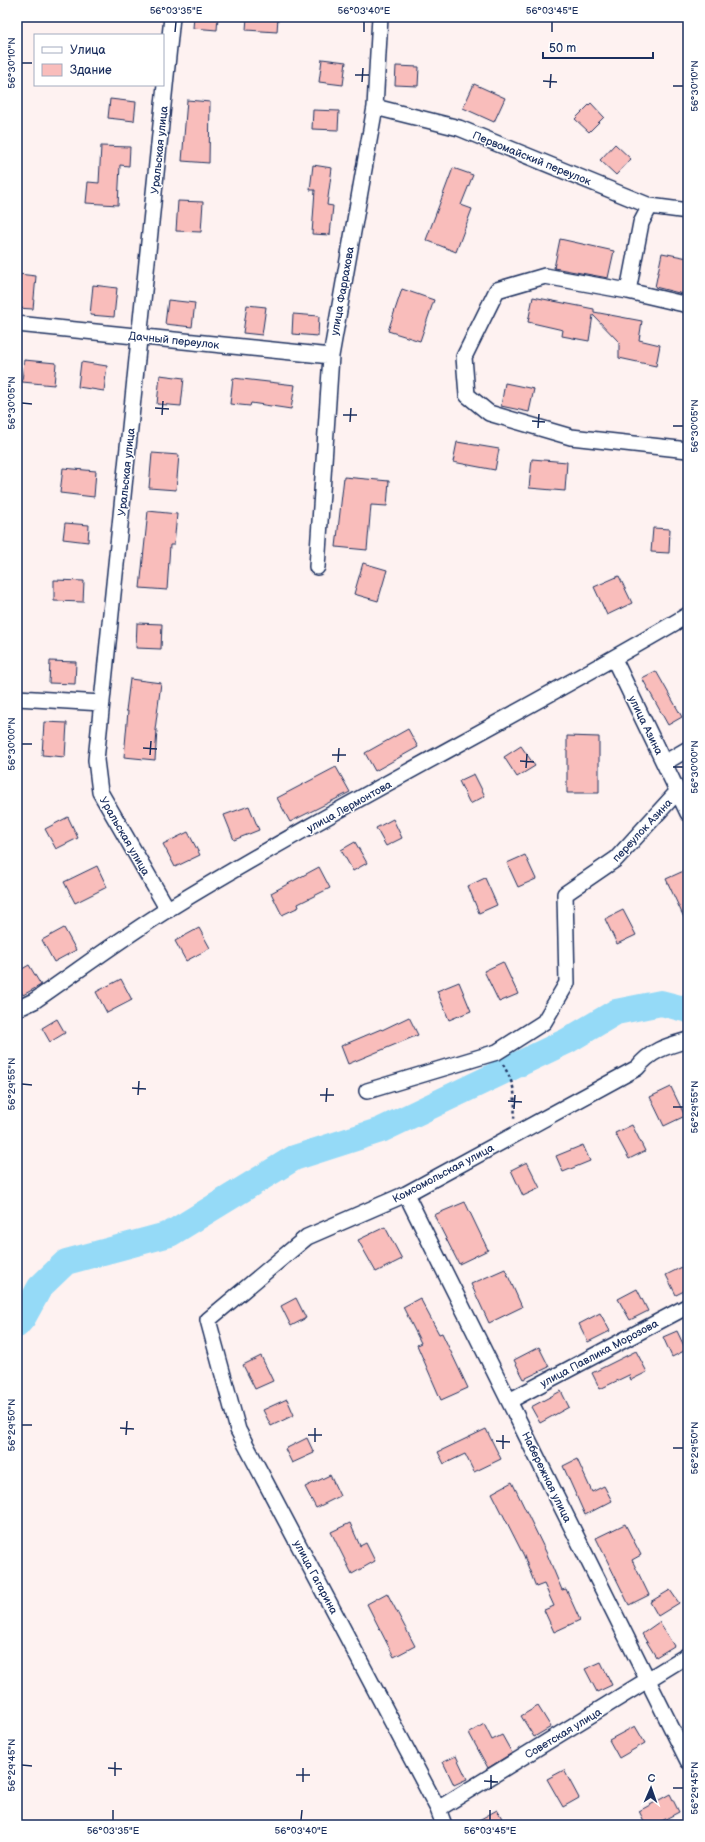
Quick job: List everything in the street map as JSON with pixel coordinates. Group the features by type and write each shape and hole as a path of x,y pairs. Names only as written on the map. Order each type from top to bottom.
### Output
{"street":[{"name":"Уральская улица","path":"168,910 100,792 96,760 141,336 172,17"},
{"name":"улица Фаррахова","path":"317,567 331,356 375,107 380,17"},
{"name":"Первомайский переулок","path":"375,107 459,128 650,206 688,211"},
{"path":"628,291 641,223 650,206"},
{"path":"688,305 628,291 546,276 497,290 464,358 467,395 489,413 571,438 688,450"},
{"name":"Дачный переулок","path":"17,324 331,356"},
{"name":"улица Лермонтова","path":"17,1009 34,1001 168,910 250,861 614,659 688,615"},
{"name":"улица Азина","path":"614,659 688,813"},
{"path":"17,698 102,703"},
{"path":"664,763 688,749"},
{"name":"переулок Азина","path":"367,1091 497,1052 544,1022 567,982 565,894 616,859 678,791"},
{"name":"Комсомольская улица","path":"208,1320 306,1237 406,1194 637,1068 646,1056 668,1045 688,1040"},
{"name":"Набережная улица","path":"406,1194 688,1760"},
{"name":"улица Павлика Морозова","path":"509,1401 688,1306"},
{"name":"улица Гагарина","path":"208,1320 238,1430 438,1809 444,1825"},
{"name":"Советская улица","path":"438,1809 688,1655"}],"path":[{"path":"503,1065 513,1083 516,1095 513,1135"}],"building":[{"path":"194,17 218,17 217,30 193,28"},
{"path":"247,17 278,17 277,32 246,30"},
{"path":"322,59 346,62 343,85 319,82"},
{"path":"396,66 419,67 418,86 395,85"},
{"path":"474,84 505,98 494,122 463,108"},
{"path":"110,99 136,102 134,121 108,118"},
{"path":"187,100 210,102 209,163 182,161"},
{"path":"591,103 604,117 589,132 575,119"},
{"path":"313,110 339,111 338,130 312,129"},
{"path":"615,144 631,159 616,175 600,160"},
{"path":"101,146 130,147 129,166 120,165 118,205 86,203 88,182 99,183"},
{"path":"313,165 332,168 327,205 333,206 330,235 312,234 315,190 310,190"},
{"path":"453,168 473,175 461,205 472,209 456,252 426,240"},
{"path":"178,201 203,202 201,232 176,231"},
{"path":"560,239 614,251 608,278 554,268"},
{"path":"662,253 688,258 688,272 683,294 655,287"},
{"path":"18,274 36,276 33,309 17,308"},
{"path":"93,285 117,288 114,317 90,315"},
{"path":"402,289 434,300 420,341 388,331"},
{"path":"533,297 594,309 594,312 642,321 639,340 660,345 656,366 619,358 619,342 593,315 589,341 562,336 563,330 528,322"},
{"path":"168,300 195,303 192,327 165,324"},
{"path":"247,305 266,307 262,335 243,333"},
{"path":"293,314 319,316 318,336 292,334"},
{"path":"24,360 56,363 54,385 22,382"},
{"path":"81,362 107,366 104,391 78,387"},
{"path":"160,375 184,378 181,406 157,404"},
{"path":"233,378 295,385 291,409 251,403 250,406 230,404"},
{"path":"505,383 534,389 529,412 501,406"},
{"path":"457,442 499,449 495,470 453,462"},
{"path":"152,453 179,455 176,490 149,488"},
{"path":"532,459 567,462 565,491 529,488"},
{"path":"63,468 96,471 94,497 60,493"},
{"path":"344,477 389,481 387,506 371,505 367,550 336,547"},
{"path":"148,511 177,514 174,545 170,545 167,590 140,588"},
{"path":"65,523 89,525 88,542 63,539"},
{"path":"653,528 670,529 669,553 651,552"},
{"path":"363,563 387,570 378,601 354,594"},
{"path":"619,576 632,603 607,615 594,587"},
{"path":"54,580 84,581 83,602 54,601"},
{"path":"137,623 162,624 161,649 136,648"},
{"path":"50,661 76,662 75,684 49,683"},
{"path":"656,671 682,717 668,725 642,678"},
{"path":"130,679 161,683 155,730 157,730 155,760 124,757 128,711 126,711"},
{"path":"44,722 67,723 65,757 42,755"},
{"path":"408,729 418,747 375,771 365,753"},
{"path":"567,736 599,737 599,793 567,793"},
{"path":"521,746 535,766 517,777 504,757"},
{"path":"336,767 350,792 290,822 277,798"},
{"path":"474,774 485,796 470,804 459,781"},
{"path":"249,806 259,830 234,840 224,815"},
{"path":"68,817 78,838 56,849 45,829"},
{"path":"393,819 402,838 386,846 376,828"},
{"path":"188,832 200,855 175,867 163,844"},
{"path":"355,842 367,863 353,871 341,850"},
{"path":"525,855 536,879 518,887 507,863"},
{"path":"97,866 107,887 75,903 64,882"},
{"path":"319,867 330,888 298,904 299,907 282,915 271,893"},
{"path":"688,869 688,926 666,879"},
{"path":"485,878 497,905 479,913 468,886"},
{"path":"623,910 636,935 617,944 605,919"},
{"path":"64,928 76,950 54,962 42,940"},
{"path":"199,928 210,948 186,961 175,941"},
{"path":"503,962 518,994 499,1002 484,971"},
{"path":"29,965 41,985 23,995 17,985 17,972"},
{"path":"121,979 132,1000 107,1013 96,992"},
{"path":"459,982 471,1011 449,1020 437,991"},
{"path":"409,1017 418,1035 348,1064 341,1046 381,1029 382,1030"},
{"path":"57,1019 65,1033 50,1042 42,1028"},
{"path":"671,1087 685,1116 664,1126 650,1097"},
{"path":"632,1125 645,1151 629,1159 615,1133"},
{"path":"583,1145 590,1161 563,1172 556,1156"},
{"path":"527,1162 540,1188 523,1196 511,1170"},
{"path":"465,1202 488,1250 459,1264 434,1215"},
{"path":"385,1227 402,1259 376,1272 358,1240"},
{"path":"684,1266 688,1273 688,1289 676,1295 666,1275"},
{"path":"505,1269 522,1307 489,1323 471,1284"},
{"path":"637,1289 648,1311 630,1320 618,1299"},
{"path":"296,1298 306,1318 291,1326 281,1306"},
{"path":"420,1298 439,1334 442,1333 468,1388 441,1400 417,1345 421,1343 403,1307"},
{"path":"600,1313 610,1331 588,1342 579,1324"},
{"path":"677,1331 686,1350 672,1357 663,1337"},
{"path":"539,1347 549,1367 524,1379 514,1360"},
{"path":"636,1351 647,1372 631,1380 629,1375 600,1389 592,1373"},
{"path":"261,1356 273,1381 255,1389 243,1365"},
{"path":"561,1391 569,1407 540,1423 531,1407"},
{"path":"287,1399 294,1415 271,1426 263,1410"},
{"path":"486,1429 501,1459 474,1472 465,1454 444,1464 438,1452"},
{"path":"307,1438 314,1453 292,1463 285,1449"},
{"path":"577,1459 592,1492 604,1486 612,1501 585,1515 563,1466"},
{"path":"330,1475 340,1496 316,1508 305,1487"},
{"path":"512,1482 547,1554 562,1590 566,1589 580,1620 554,1632 544,1610 554,1606 544,1584 536,1587 524,1556 492,1493"},
{"path":"350,1523 360,1546 366,1543 375,1561 352,1574 331,1532"},
{"path":"625,1524 641,1555 632,1560 649,1595 629,1605 596,1538"},
{"path":"670,1590 679,1603 658,1616 650,1602"},
{"path":"387,1593 415,1646 394,1657 367,1604"},
{"path":"659,1622 674,1646 656,1657 642,1634"},
{"path":"601,1662 612,1685 597,1692 585,1669"},
{"path":"538,1706 551,1727 534,1737 521,1716"},
{"path":"484,1724 492,1740 502,1735 512,1753 488,1768 469,1733"},
{"path":"635,1726 645,1743 619,1758 609,1740"},
{"path":"456,1756 467,1779 454,1785 443,1762"},
{"path":"564,1770 579,1798 563,1807 547,1779"},
{"path":"670,1794 679,1812 654,1825 646,1825 639,1811"},
{"path":"497,1810 506,1825 470,1825"}],"waterway":[{"path":"17,1325 23,1318 40,1287 66,1262 170,1234 294,1158 381,1130 567,1041 616,1012 661,1003 688,1010"}]}
